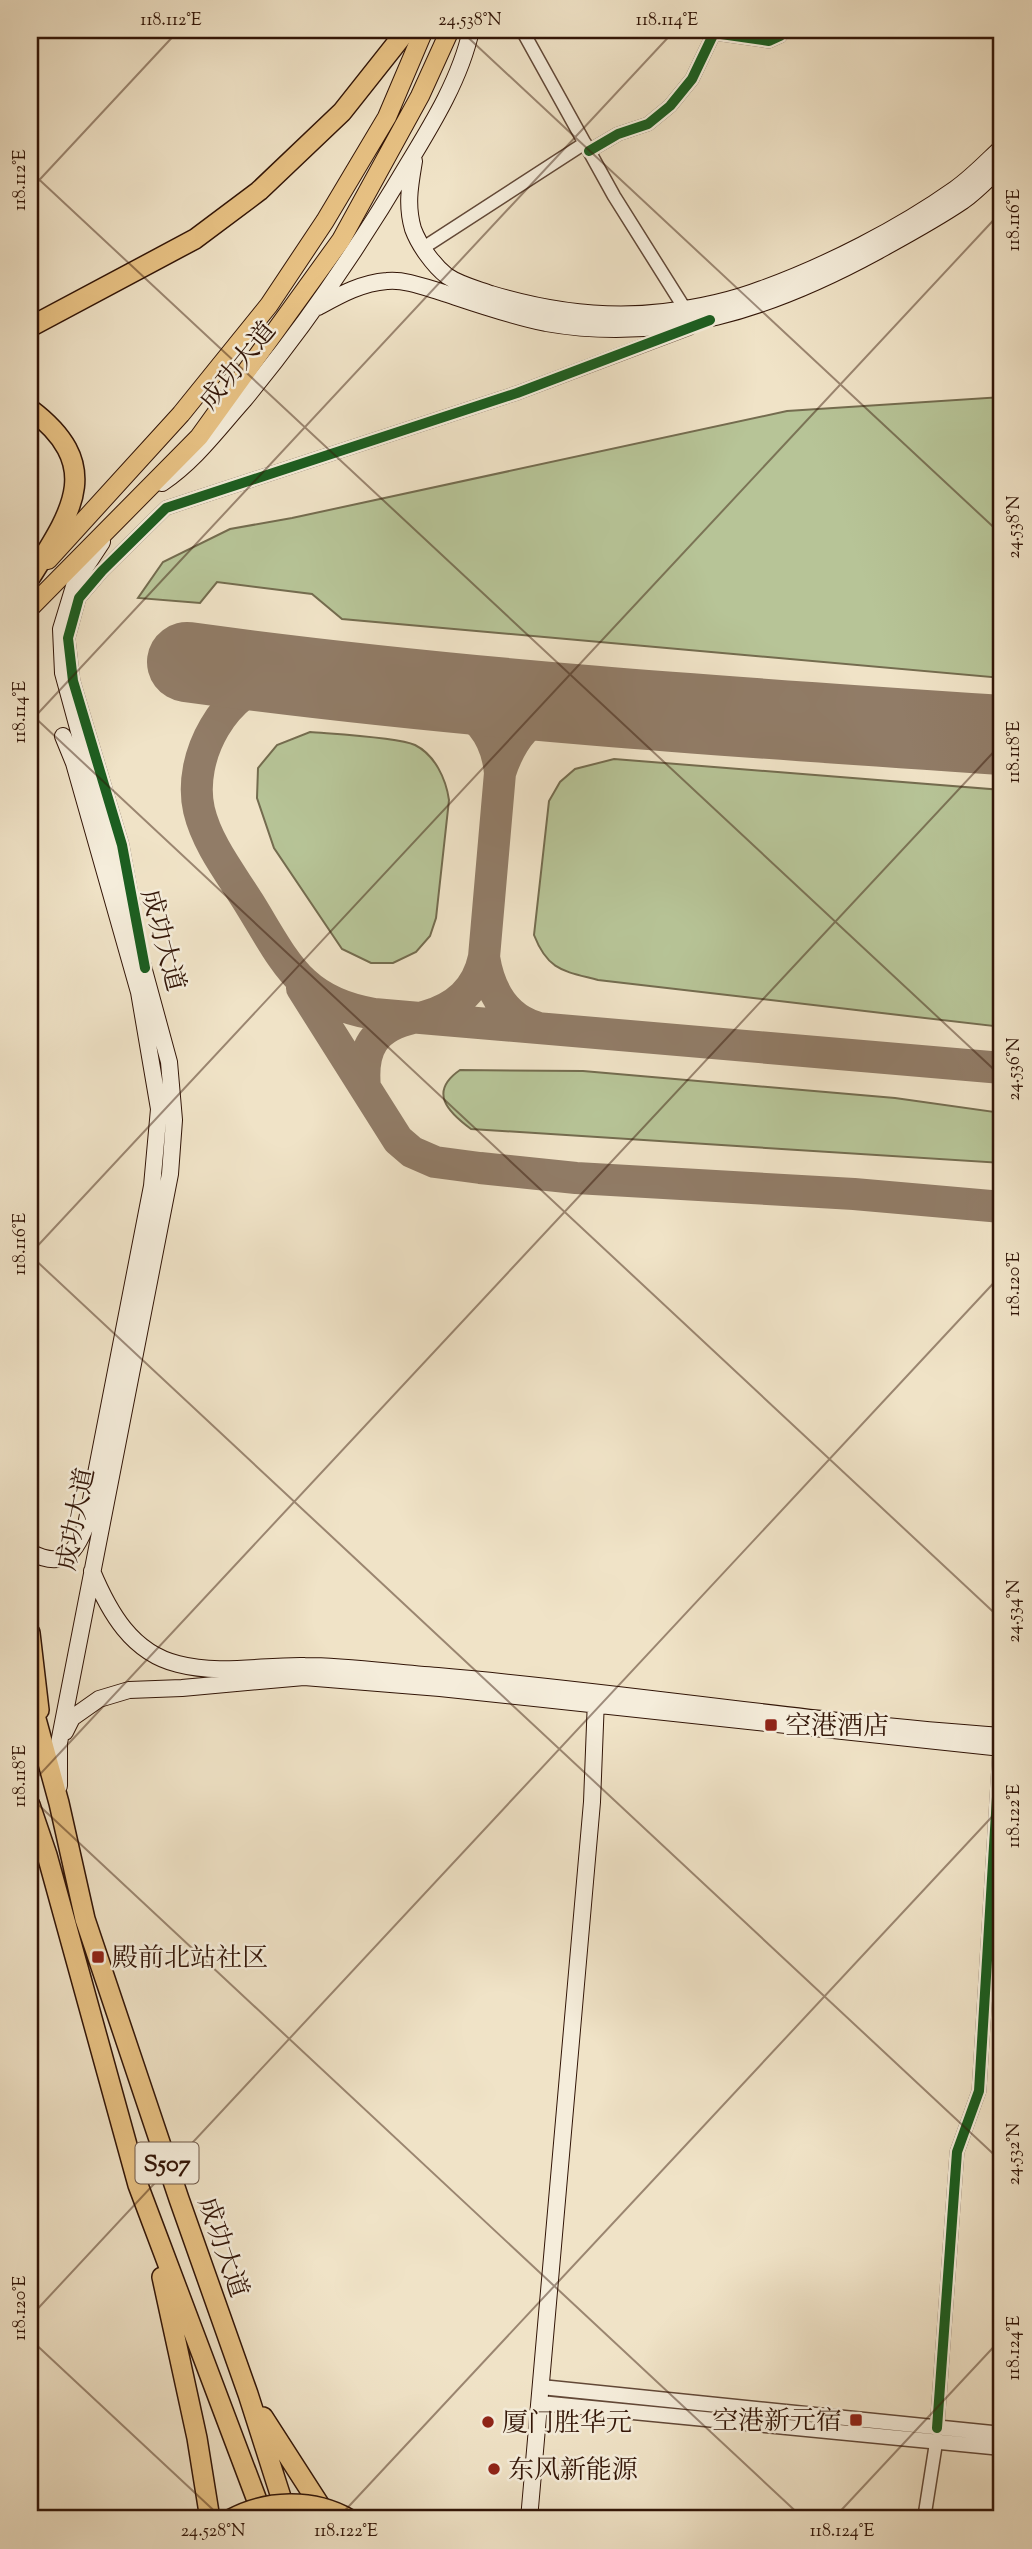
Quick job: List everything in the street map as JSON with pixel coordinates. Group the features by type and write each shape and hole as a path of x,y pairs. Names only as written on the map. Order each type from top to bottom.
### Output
{"highway":[{"path":"30,327 195,239 259,191 342,111 407,30"},
{"path":"30,409 54,428 72,457 76,488 64,524 30,579"},
{"name":"成功大道","path":"30,1633 52,1746 59,1803 85,1919 248,2394 288,2519"},
{"name":"成功大道","path":"30,1697 52,1746"},
{"name":"S507","path":"32,1812 50,1867 138,2185 264,2519"},
{"path":"138,2185 172,2317 197,2438 210,2519"},
{"path":"248,2394 328,2519"},
{"path":"230,2519 267,2507 294,2503 340,2514 349,2519"}],"main road":[{"path":"30,579 181,414 269,305 325,221 387,117 424,30"},
{"path":"30,608 199,437 341,240 420,96 450,30"},
{"name":"成功大道","path":"52,1746 75,1663 170,1174 174,1120 169,1062 63,673 61,629 75,583 126,508 169,479 201,450 316,308 370,229 416,150 466,52 471,30"},
{"path":"416,150 407,201 414,231 429,257 447,275 468,286 525,303 549,309 598,314 662,312 707,306 762,290 829,261 901,222 956,188 1002,146"},
{"path":"316,308 352,288 389,280 422,286 509,314 547,323 598,328 663,327 710,320 767,303 835,274 965,200 1002,166"},
{"name":"成功大道","path":"30,1552 41,1558 56,1560 70,1556 86,1525 152,1186 159,1109 139,992 64,736"},
{"path":"92,1571 104,1599 120,1625 146,1651 178,1664 226,1670 305,1666 442,1677 596,1700"},
{"path":"52,1746 72,1718 99,1699 129,1690 304,1677 596,1700 1002,1744"},
{"path":"529,2519 592,1802 596,1700"},
{"path":"30,1841 32,1812"}],"street":[{"path":"522,30 587,147 685,309"},
{"path":"423,247 587,147 648,124 670,106 692,79 714,33 769,41 780,36 785,30"},
{"path":"145,968 122,845 73,681 68,638 79,598 102,571 166,508 517,393 710,320"},
{"path":"923,2519 937,2436 957,2152 979,2091 997,1890 1002,1744"},
{"path":"541,2395 937,2436 1002,2448"},
{"path":"937,2436 1002,2434"}],"green space":[{"path":"1002,397 1002,678 342,619 312,594 217,582 200,603 138,598 163,562 230,529 787,411"},
{"path":"310,732 380,738 415,745 434,761 445,784 449,800 436,918 430,936 416,952 393,963 371,963 342,949 274,848 257,798 258,768 277,745"},
{"path":"614,759 1002,790 1002,1027 598,980 558,968 545,956 534,935 549,801 560,782 575,769"},
{"path":"460,1070 583,1071 895,1098 1002,1113 1002,1163 471,1129 449,1109 443,1094 450,1078"}],"taxiway":[{"path":"661,713 586,706 564,708 544,714 527,726 512,745 500,773 494,746 482,725 443,698 394,686 312,678 280,678 260,684 242,695 214,728 199,768 199,810 214,847 273,943 297,976 328,1000 349,1008 374,1014 1002,1068"},
{"path":"424,1017 455,1003 470,988 481,969 500,773"},
{"path":"484,957 494,990 506,1009 536,1027"},
{"path":"302,988 398,1140 412,1152 435,1162 576,1178 854,1194 1002,1207"},
{"path":"365,1088 365,1061 373,1041 388,1027 413,1018"}],"runway":[{"path":"187,662 492,697 1002,735"}],"cycle path":[{"path":"589,151 618,134 648,124 670,106 692,79 714,33 769,41 780,36 785,30"},
{"path":"145,968 122,845 73,681 68,638 79,598 102,571 166,508 517,393 710,320"},
{"path":"937,2428 957,2152 979,2091 1000,1748"}],"place":[{"name":"空港酒店","path":"771,1725"},
{"name":"殿前北站社区","path":"98,1957"},
{"name":"空港新元宿","path":"856,2420"},
{"name":"厦门胜华元","path":"488,2422"},
{"name":"东风新能源","path":"494,2469"}]}
